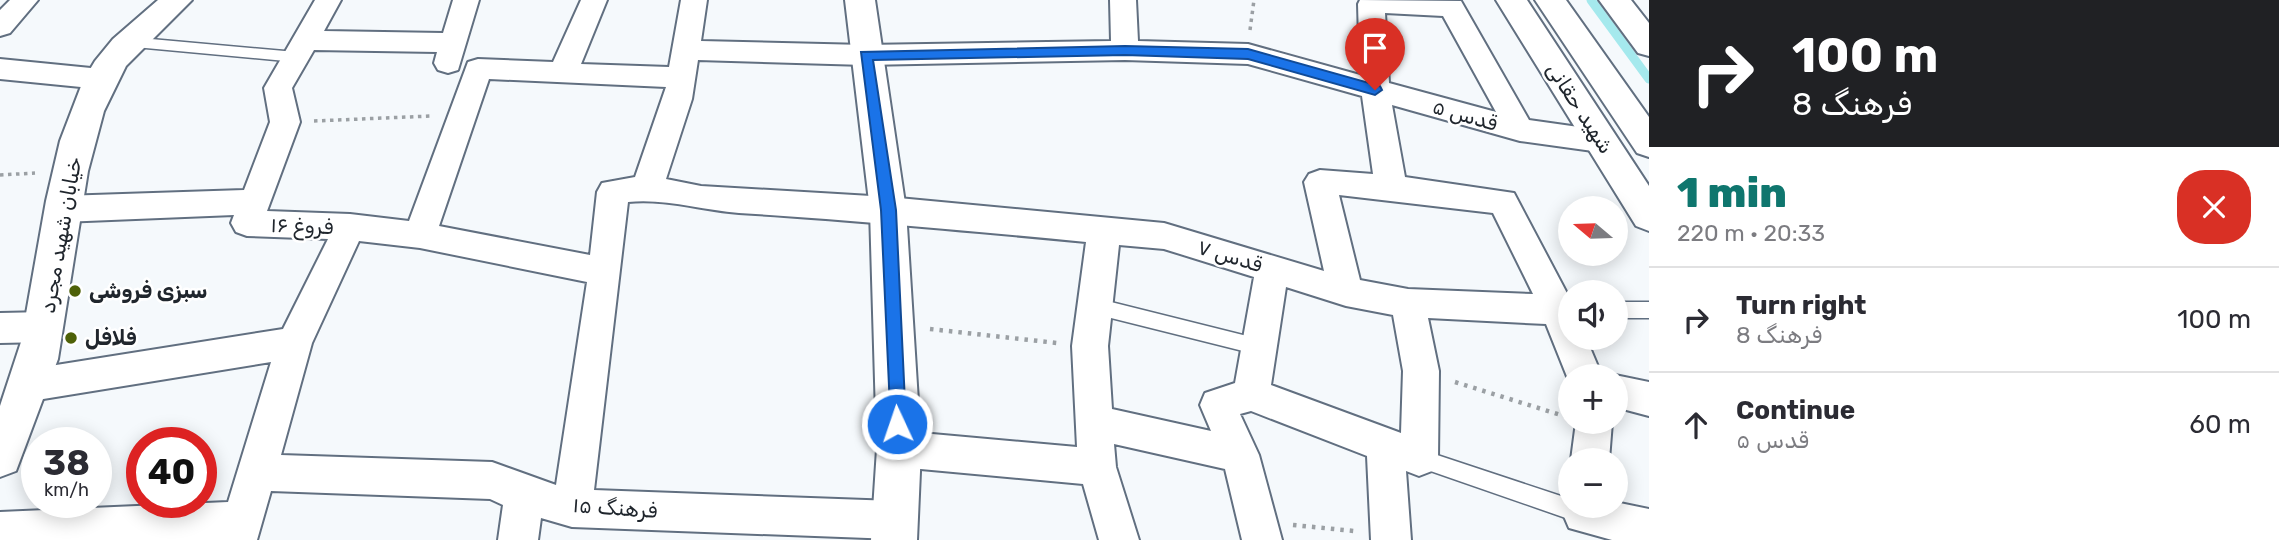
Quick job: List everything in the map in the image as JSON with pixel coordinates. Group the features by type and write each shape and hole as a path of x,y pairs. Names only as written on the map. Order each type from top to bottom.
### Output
{"street":[{"path":"0,27 24,0"},
{"name":"خیابان شهید مجرد","path":"0,456 31,385 45,327 67,172 101,79 129,42 177,0"},
{"path":"285,122 278,88 328,0"},
{"path":"300,48 452,43 466,0"},
{"path":"563,73 594,0"},
{"path":"647,188 678,99 694,0"},
{"path":"860,0 888,210 899,449 894,530"},
{"path":"1123,0 1125,50"},
{"name":"شهید حقانی","path":"1511,0 1649,216"},
{"path":"1550,0 1649,144"},
{"path":"1614,0 1649,45"},
{"path":"1391,187 1375,90 1371,4 1452,7 1520,130"},
{"name":"قدس ۵","path":"452,43 446,63 478,69 563,73 866,55 1125,50 1248,54 1520,130 1600,141"},
{"path":"0,69 101,79"},
{"path":"420,235 478,69"},
{"name":"فروغ ۱۶","path":"240,530 294,343 350,227 247,223 285,122"},
{"path":"1346,292 1320,182 1391,187 1503,202 1558,299"},
{"path":"572,508 605,272 613,192 647,188 701,198 888,210"},
{"path":"62,209 255,202"},
{"name":"قدس ۷","path":"888,210 1164,236 1346,292 1408,303 1558,310"},
{"path":"350,227 420,235 605,272"},
{"path":"1104,230 1090,346 1097,467 1119,540"},
{"path":"1251,394 1272,269"},
{"path":"1391,537 1402,453 1421,371 1408,303"},
{"path":"0,328 45,327"},
{"path":"31,385 294,343"},
{"path":"1259,531 1240,455 1218,405 1251,394 1402,453"},
{"path":"1628,394 1649,399"},
{"path":"1094,422 1240,455"},
{"path":"899,449 1097,467"},
{"name":"فرهنگ ۱۵","path":"255,472 492,481 524,495 572,508 894,530"},
{"path":"518,540 524,495"},
{"path":"1584,520 1649,529"},
{"path":"0,532 240,530"}],"lane":[{"path":"129,42 300,48"},
{"path":"1095,306 1259,347"},
{"path":"1628,310 1649,310"},
{"path":"1402,453 1584,520"}],"path":[{"path":"285,122 462,114"},
{"path":"892,325 1090,346"},
{"path":"1421,371 1558,414"},
{"path":"1259,531 1391,537"}],"waterway":[{"path":"1591,0 1649,79"}],"place":[{"name":"سبزی فروشی","path":"75,291"},
{"name":"فلافل","path":"71,338"}],"route":[{"path":"897,424 888,210 866,55 1125,50 1248,54 1375,90"}]}
